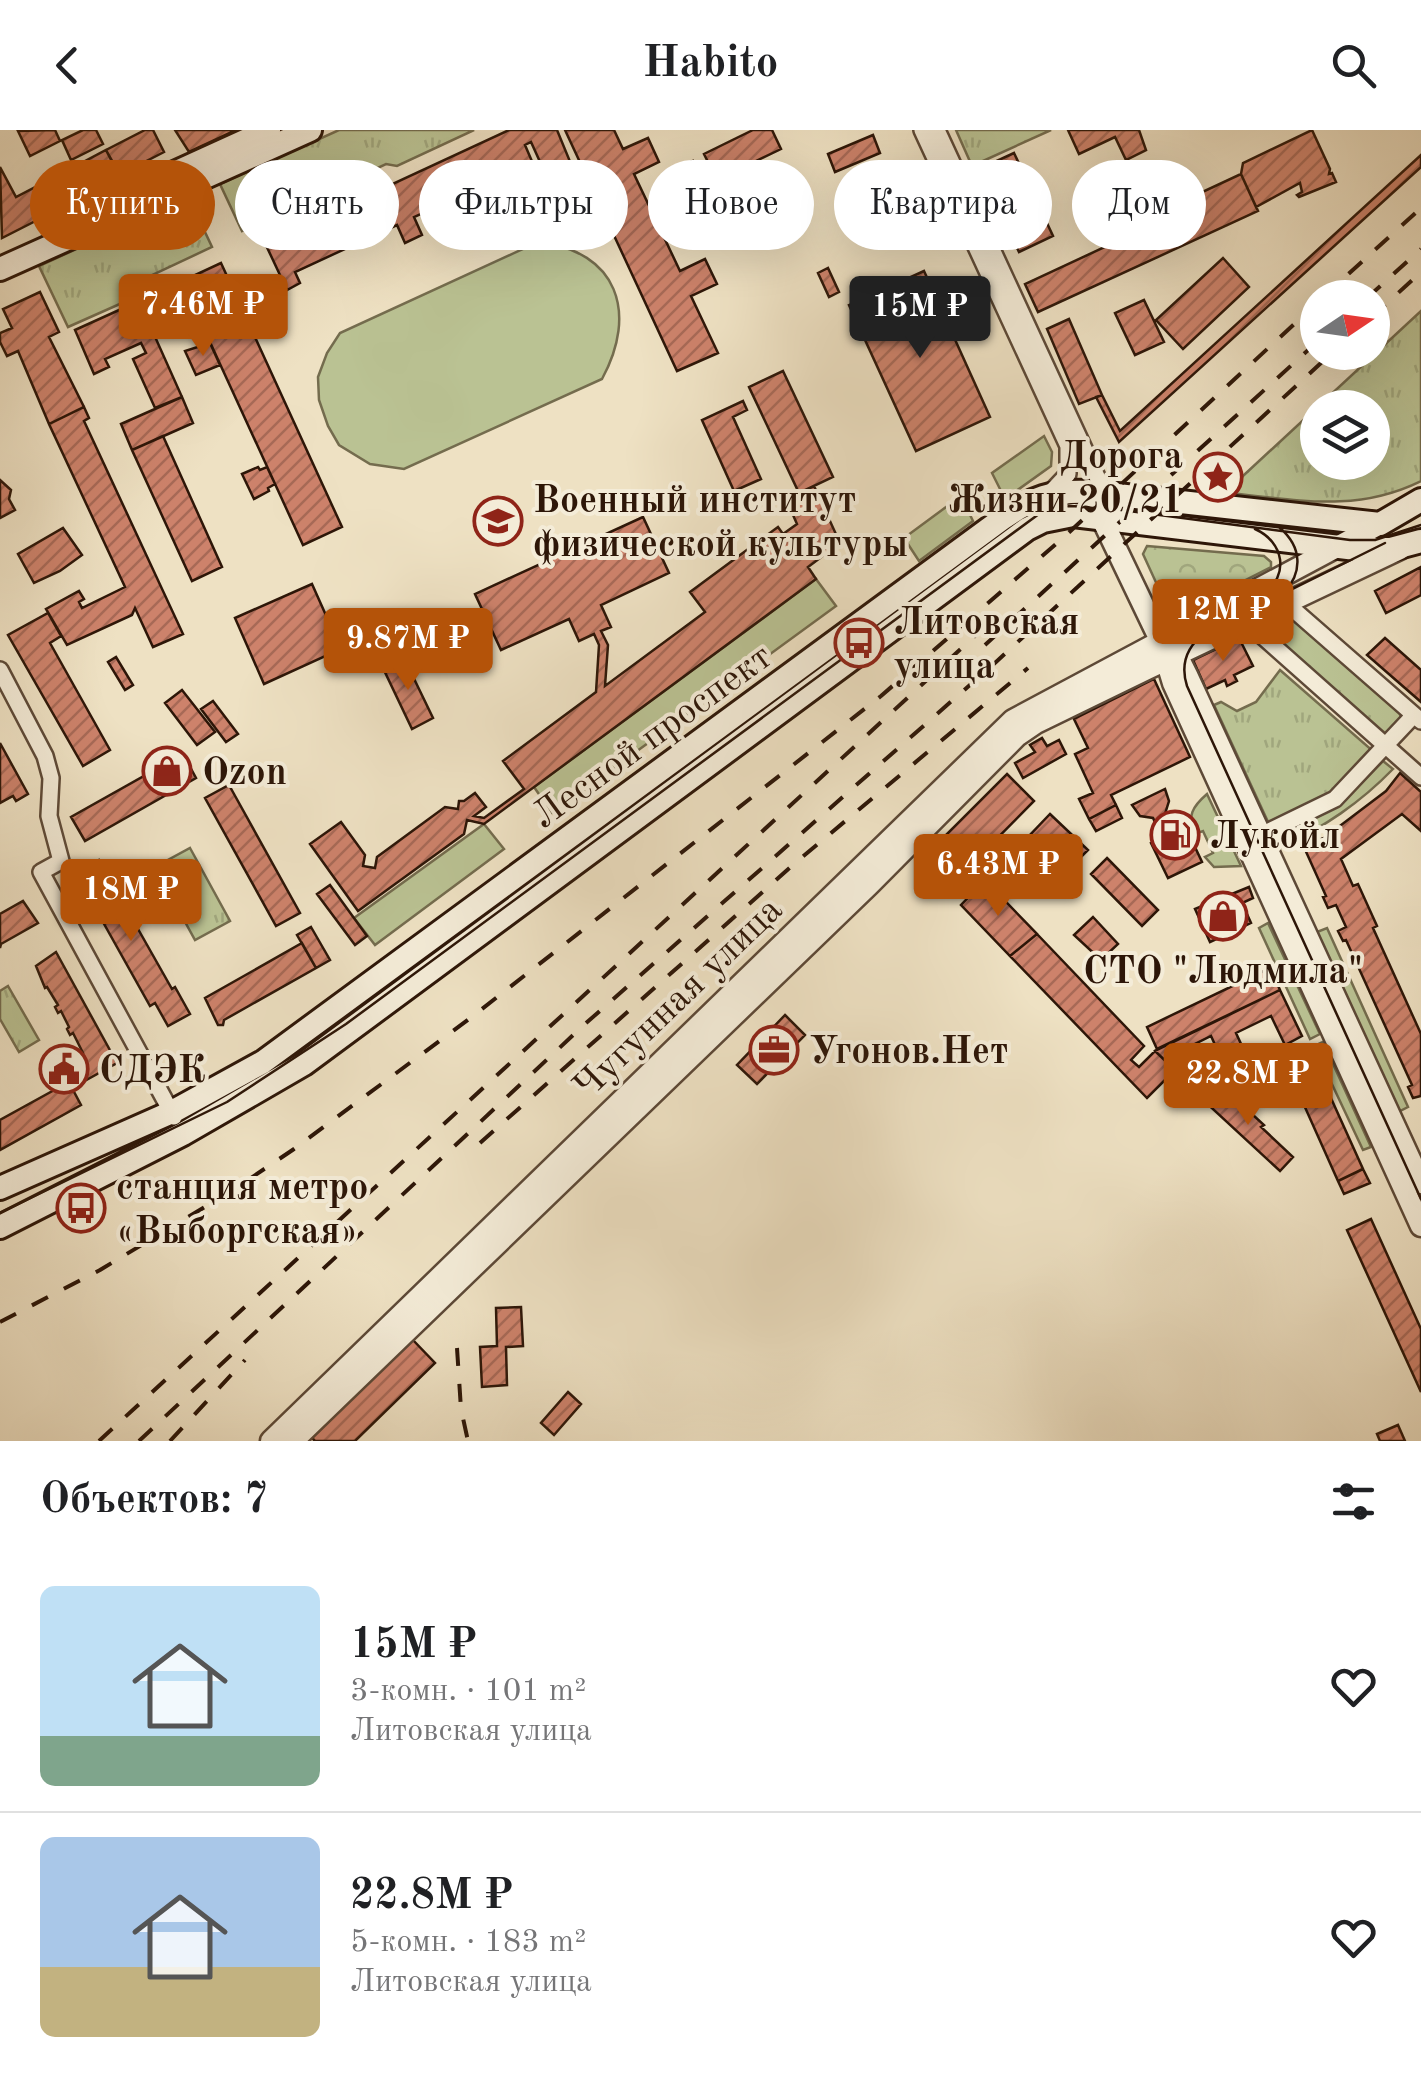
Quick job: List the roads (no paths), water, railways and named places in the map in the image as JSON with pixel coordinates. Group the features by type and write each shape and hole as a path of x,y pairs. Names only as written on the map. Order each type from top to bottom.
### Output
{"main road":[{"path":"1,262 270,130"},
{"path":"1,262 310,130"},
{"name":"Лесной проспект","path":"0,1228 183,1134 318,1054 1014,511 1050,493 1104,494 1380,524"},
{"path":"1380,524 1421,500"},
{"name":"Лесной проспект","path":"0,1188 172,1112 300,1036 1026,529 1060,516 1101,517 1305,554 1338,547 1372,550 1414,544"}],"street":[{"path":"922,130 1068,446 1068,474 1050,493"},
{"path":"937,130 1104,494"},
{"path":"1254,838 1335,799 1418,718 1286,602 1299,586 1305,554 1285,524 1262,511"},
{"path":"1101,517 1168,652 1173,682 1254,838 1421,1182"},
{"path":"1338,547 1380,524"},
{"name":"Лесной проспект","path":"1168,652 1244,622 1414,544"},
{"path":"1168,652 1234,601 1305,554"},
{"path":"1234,601 1244,622 1421,778"},
{"name":"Чугунная улица","path":"271,1441 1013,720 1168,652"},
{"name":"Чугунная улица","path":"293,1441 1018,736 1168,652"},
{"path":"0,670 45,756 51,778 49,816 61,861 42,872 183,1134"},
{"path":"1254,838 1421,1226"}],"tram line":[{"path":"0,1213 227,1102 346,1024 1043,511 1070,506 1106,508 1350,540 1375,540 1421,525"},
{"path":"1280,528 1293,543 1297,560 1294,577 1284,593"},
{"path":"1255,529 1272,542 1280,559 1277,578 1263,595"},
{"path":"1385,543 1206,632 1190,649 1184,670 1187,686 1421,1199"}],"railway":[{"path":"1342,280 1421,208"},
{"path":"1387,280 1421,249"},
{"path":"1390,300 1421,272"},
{"path":"0,1322 100,1270 233,1190 473,1016 881,696 1064,537 1300,319"},
{"path":"985,645 1300,357"},
{"path":"139,1441 585,1024 996,662 1313,370"},
{"path":"99,1441 990,622"},
{"path":"480,1143 794,864 1028,668"},
{"path":"457,1348 461,1409 468,1441"},
{"path":"170,1441 245,1360"}],"place":[{"name":"Дорога Жизни 20/21","path":"1218,477"},
{"name":"Военный институт физической культуры","path":"498,521"},
{"name":"Литовская улица","path":"859,643"},
{"name":"Ozon","path":"167,771"},
{"name":"Лукойл","path":"1175,835"},
{"name":"СТО \"Людмила\"","path":"1223,916"},
{"name":"Угонов.Нет","path":"774,1050"},
{"name":"СДЭК","path":"64,1069"},
{"name":"станция метро «Выборгская»","path":"81,1208"}]}
